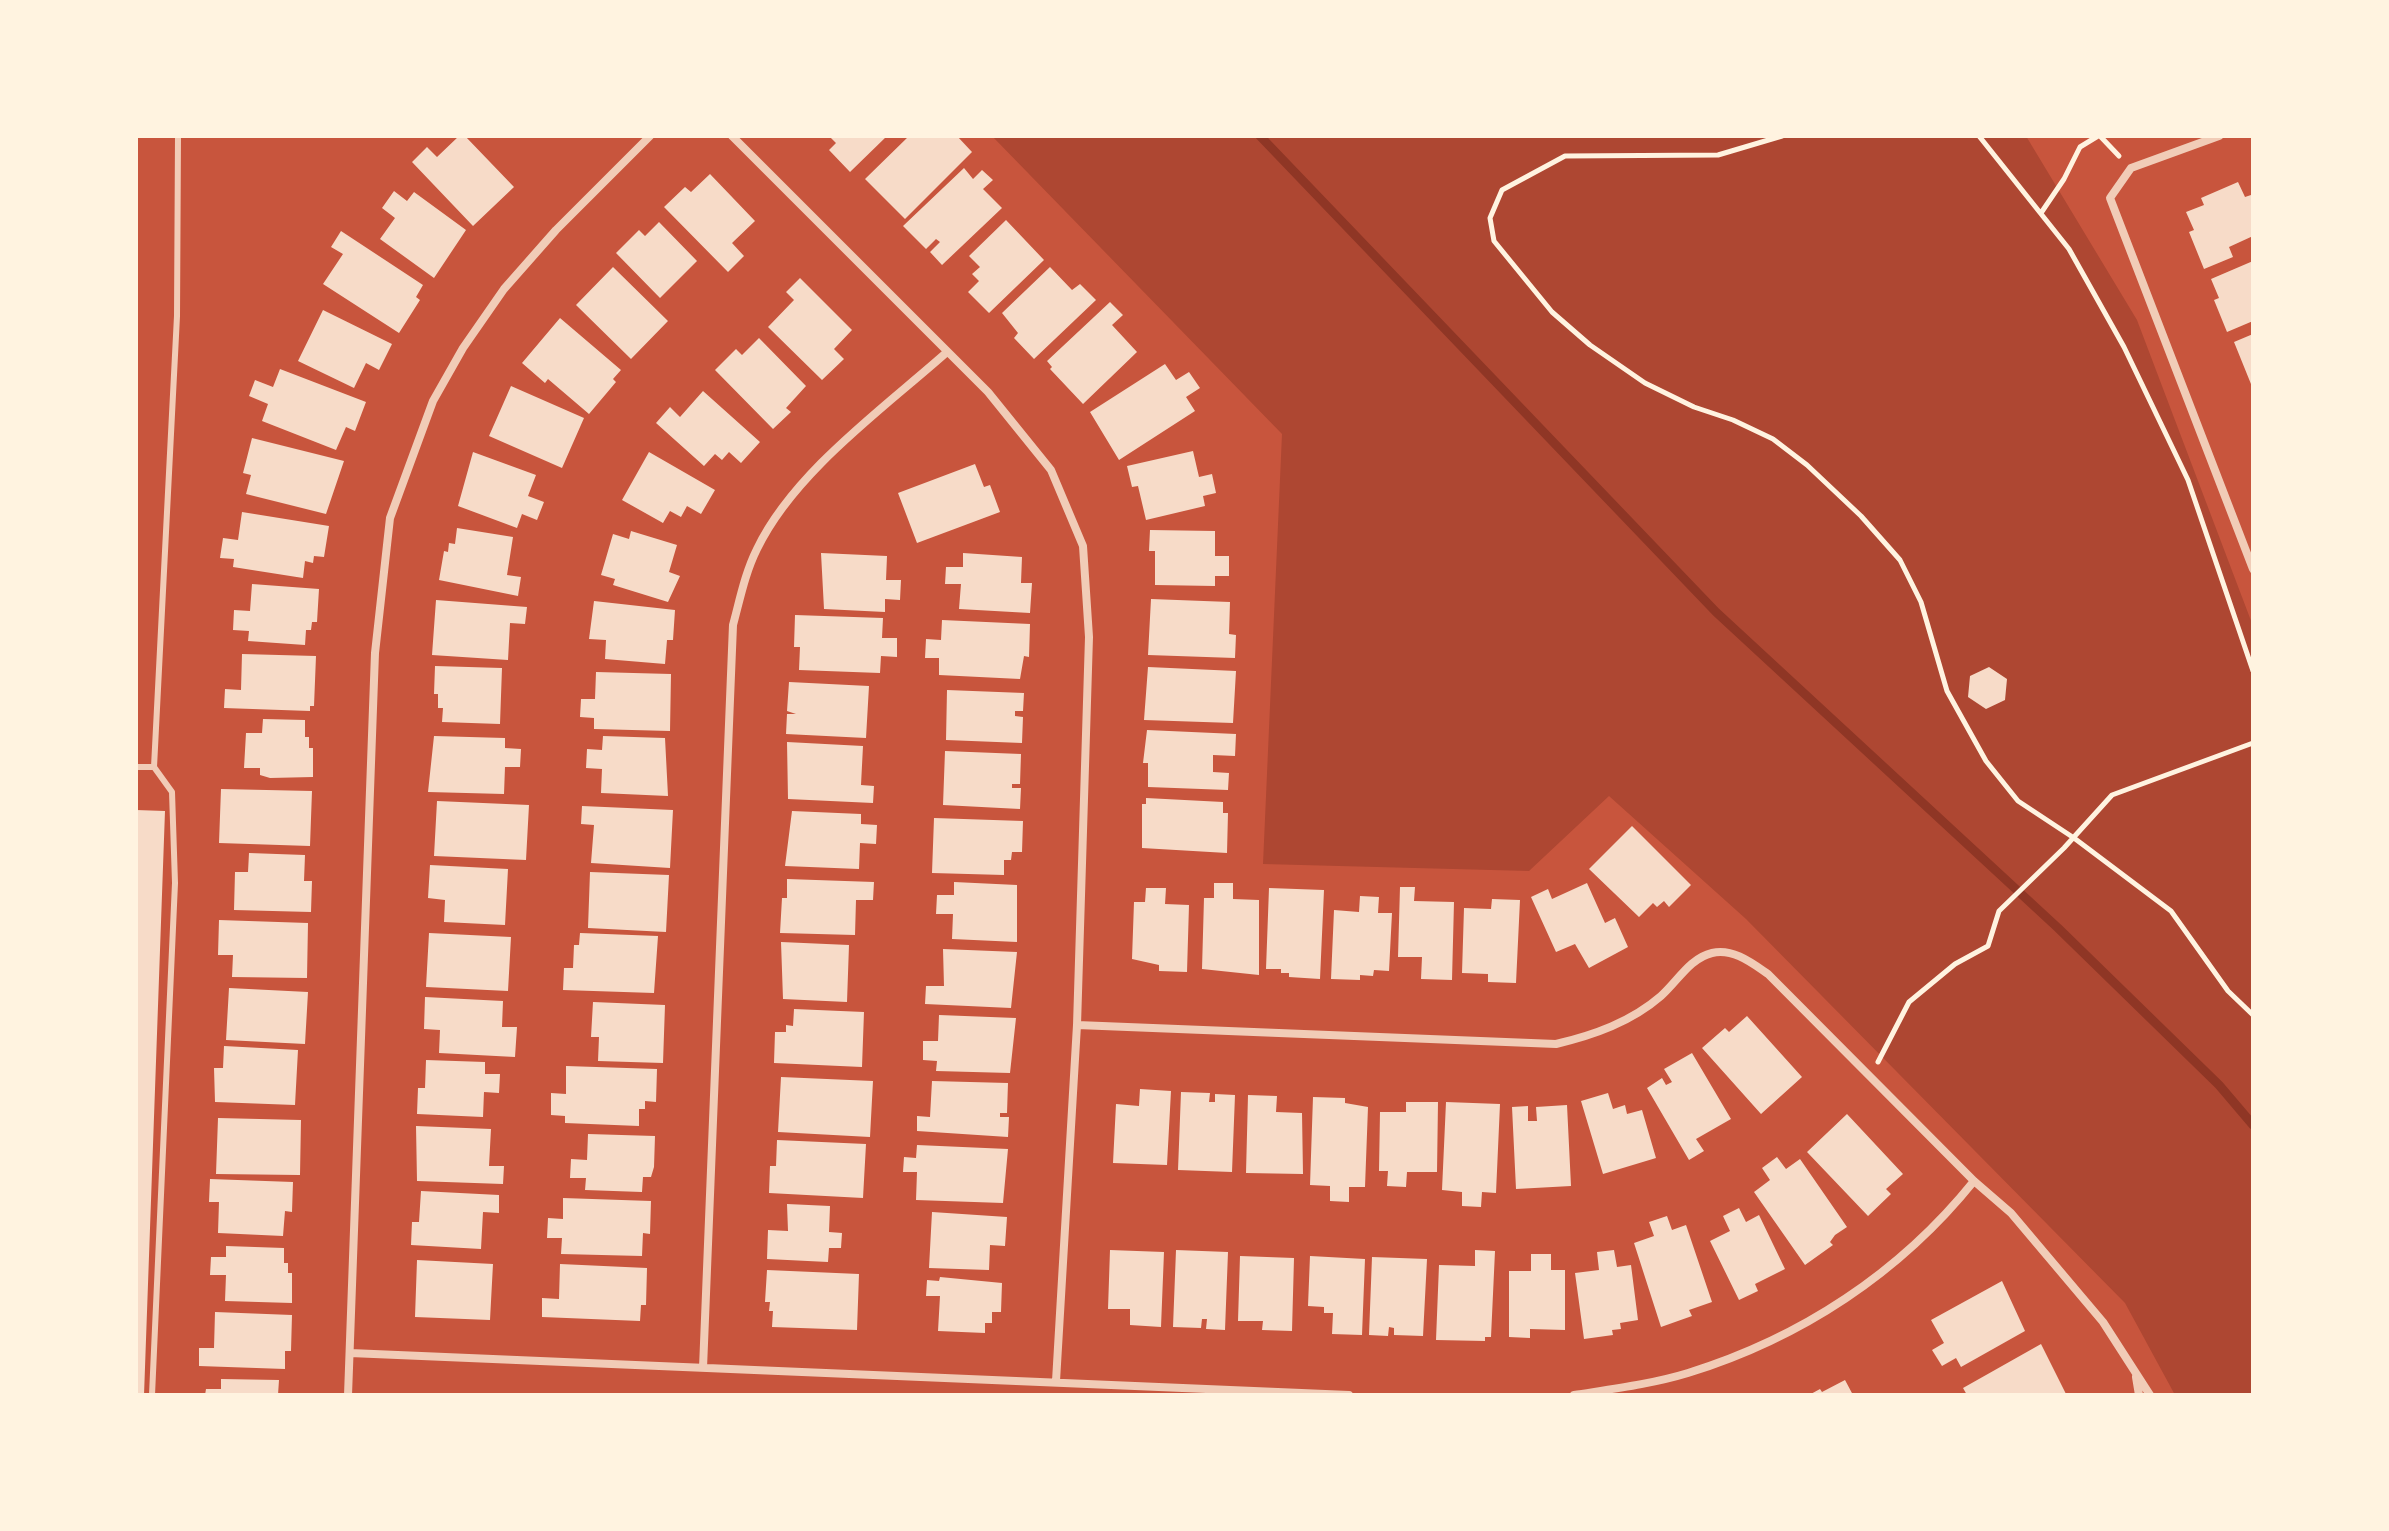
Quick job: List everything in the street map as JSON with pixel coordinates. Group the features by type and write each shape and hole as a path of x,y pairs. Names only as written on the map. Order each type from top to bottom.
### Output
{"street":[{"path":"348,1395 375,653 390,518 433,401 463,348 504,289 556,230 650,136"},
{"path":"732,136 988,392 1051,470 1083,546 1089,637 1077,1025 1056,1381"},
{"path":"2219,136 2131,168 2110,198 2253,569"},
{"path":"703,1368 733,625 743,582 772,525 808,478 947,352"},
{"path":"1077,1025 1556,1044 1595,1034 1632,1016 1661,996 1688,966 1712,952 1741,955 1768,974 1974,1181 2011,1213 2061,1269 2150,1395"},
{"path":"1574,1395 1685,1374 1742,1355 1793,1328 1852,1296 1899,1261 1942,1221 1974,1181"},
{"path":"350,1353 1349,1395"},
{"path":"2136,1373 2139,1395"}],"lane":[{"path":"152,1395 175,883 172,792 154,767 177,316 178,136"},
{"path":"136,767 154,767"}],"path":[{"path":"1782,136 1718,155 1565,156 1502,190 1490,218 1494,241 1552,312 1590,345 1645,383 1773,439 1807,465 1861,516 1900,560 1921,602 1947,691 1986,761 2018,801 2074,838 2171,911 2228,991 2253,1015"},
{"path":"1979,136 2069,249 2124,347 2188,480 2253,671"},
{"path":"2041,213 2064,179 2080,147 2099,136 2131,168"},
{"path":"1871,1077 1909,1002 1955,964 1988,946 1999,911 2074,838 2112,795 2253,743"}],"shaded area":[{"path":"992,136 2026,136 2137,320 2253,626 2253,1395 2175,1395 2125,1303 1746,919 1609,796 1529,871 1263,864 1282,434"}],"building":[{"path":"459,136 465,136 514,187 473,226 412,162 427,147 437,157"},
{"path":"829,136 887,136 850,172 829,150 836,143"},
{"path":"909,136 957,136 972,152 905,219 865,179"},
{"path":"964,168 973,179 982,170 993,180 983,189 1002,208 942,265 930,252 940,242 936,239 926,249 903,226"},
{"path":"710,174 755,221 732,243 744,256 728,272 664,207 685,187 691,192"},
{"path":"2238,182 2245,197 2251,195 2253,201 2253,236 2229,247 2233,257 2204,269 2189,232 2194,230 2186,212 2204,205 2201,198"},
{"path":"394,191 407,201 414,192 466,230 434,278 380,239 395,218 382,208"},
{"path":"1006,220 1044,260 989,313 968,292 979,281 972,274 980,267 969,256"},
{"path":"659,222 697,261 660,298 616,253 639,230 645,236"},
{"path":"341,231 423,285 416,297 420,300 399,333 323,284 343,254 331,247"},
{"path":"2253,261 2253,321 2227,332 2214,300 2219,298 2211,279"},
{"path":"613,267 668,321 631,359 576,305"},
{"path":"1050,267 1072,290 1080,284 1096,300 1034,359 1014,338 1018,333 1002,313"},
{"path":"800,278 852,330 834,349 844,359 822,380 768,327 794,300 786,292"},
{"path":"1110,302 1123,315 1112,325 1137,352 1083,404 1050,369 1052,367 1047,361"},
{"path":"323,310 392,344 379,370 366,363 354,388 298,361"},
{"path":"560,318 621,370 613,379 616,382 589,414 548,379 545,383 522,363"},
{"path":"2253,334 2253,389 2234,342"},
{"path":"759,338 806,386 786,408 791,412 773,429 715,370 736,349 742,355"},
{"path":"1165,364 1176,380 1189,372 1200,388 1186,397 1195,411 1119,460 1090,412"},
{"path":"280,369 366,402 355,431 346,427 336,450 262,421 268,404 249,396 255,380 273,387"},
{"path":"511,386 584,418 562,468 489,436"},
{"path":"703,391 760,442 741,463 729,452 722,460 715,454 704,466 656,423 670,407 680,417"},
{"path":"252,438 344,461 326,514 246,494 251,475 243,473"},
{"path":"1193,451 1199,477 1212,474 1216,493 1203,496 1205,506 1146,520 1138,486 1132,487 1127,466"},
{"path":"473,452 536,475 528,496 544,502 537,520 522,514 517,528 458,506"},
{"path":"649,452 715,490 701,514 687,506 681,517 670,511 663,523 622,500"},
{"path":"975,464 984,487 990,485 1000,512 917,543 898,493"},
{"path":"242,512 329,526 324,557 314,556 313,563 305,561 303,578 233,567 234,559 220,558 223,538 238,540"},
{"path":"457,528 513,537 507,575 521,577 518,596 439,580 444,551 448,552 449,543 455,544"},
{"path":"1150,530 1215,531 1215,556 1229,556 1229,576 1215,576 1215,586 1155,585 1155,551 1149,551"},
{"path":"631,531 677,545 669,572 680,576 668,602 613,585 615,579 601,575 613,534 629,539"},
{"path":"821,553 887,556 886,580 901,580 900,600 885,599 885,612 824,609"},
{"path":"963,553 1022,557 1021,583 1032,583 1030,613 959,609 961,584 945,584 946,567 963,567"},
{"path":"252,584 319,589 317,622 312,622 311,630 306,630 305,645 248,641 249,631 233,630 234,610 250,611"},
{"path":"1151,599 1230,602 1229,634 1236,635 1235,658 1148,655"},
{"path":"436,600 527,607 525,624 510,623 508,660 432,655"},
{"path":"594,601 675,610 673,640 667,640 665,664 605,659 606,640 589,639"},
{"path":"795,615 883,618 882,638 897,638 897,657 881,656 880,673 799,670 800,647 794,647"},
{"path":"942,620 1030,624 1029,657 1024,656 1020,679 939,675 939,658 925,658 926,639 941,640"},
{"path":"242,654 316,656 314,706 310,706 310,711 224,708 225,689 241,690"},
{"path":"435,666 502,668 500,724 442,722 443,708 438,708 438,694 434,694"},
{"path":"1148,667 1236,671 1233,723 1144,720"},
{"path":"1989,667 2007,679 2005,700 1986,709 1968,697 1970,676"},
{"path":"596,672 671,674 670,731 594,729 594,718 580,717 581,699 595,699"},
{"path":"789,682 869,686 866,738 786,734 787,714 796,714 787,711"},
{"path":"947,690 1024,693 1023,711 1015,711 1015,716 1023,717 1022,743 946,740"},
{"path":"263,719 305,720 305,737 309,737 309,748 313,748 313,777 270,778 260,775 260,768 244,768 246,733 262,733"},
{"path":"1147,730 1236,734 1235,756 1213,755 1213,772 1229,773 1228,790 1148,787 1148,763 1143,763"},
{"path":"434,736 505,738 505,748 521,749 520,767 505,767 504,794 428,792"},
{"path":"603,736 665,738 668,796 601,793 602,769 586,768 587,749 602,750"},
{"path":"787,742 863,746 861,785 874,786 873,803 788,799"},
{"path":"945,751 1021,754 1020,784 1012,784 1012,788 1021,788 1020,809 943,805"},
{"path":"221,789 312,791 310,846 219,843"},
{"path":"1146,798 1223,802 1223,813 1228,813 1227,853 1142,848 1142,804 1146,804"},
{"path":"437,801 529,805 526,860 434,856"},
{"path":"582,806 673,810 670,868 591,863 594,825 581,824"},
{"path":"136,810 165,811 144,1395 136,1395"},
{"path":"792,811 861,814 861,824 877,825 876,844 860,843 859,869 785,866"},
{"path":"934,818 1023,821 1022,852 1012,852 1011,860 1004,860 1004,875 932,873"},
{"path":"1632,826 1691,885 1669,907 1664,901 1657,907 1653,903 1639,917 1589,869"},
{"path":"249,853 305,855 304,881 312,881 311,912 234,910 235,872 248,872"},
{"path":"430,865 508,869 505,925 444,922 445,900 428,898"},
{"path":"590,872 669,875 666,932 588,928"},
{"path":"787,879 874,882 873,900 856,900 855,935 780,933 782,898 787,898"},
{"path":"954,882 1017,885 1017,942 952,939 953,914 936,914 937,895 954,895"},
{"path":"1214,883 1233,883 1233,899 1259,900 1259,975 1202,969 1204,898 1214,898"},
{"path":"1587,883 1605,923 1615,918 1628,947 1589,968 1575,944 1556,952 1531,897 1548,889 1552,899"},
{"path":"1400,887 1415,887 1414,901 1454,902 1452,980 1421,979 1422,957 1398,957"},
{"path":"1146,888 1166,888 1165,904 1189,905 1187,972 1159,971 1159,965 1132,959 1134,902 1145,902"},
{"path":"1269,888 1324,890 1320,979 1289,977 1289,973 1281,973 1281,969 1266,969"},
{"path":"1360,896 1379,897 1378,913 1392,913 1389,971 1374,970 1373,976 1360,975 1360,980 1331,979 1334,910 1359,912"},
{"path":"1492,899 1520,900 1516,983 1488,982 1488,974 1462,973 1464,908 1491,909"},
{"path":"219,920 308,923 307,978 232,977 233,955 218,955"},
{"path":"429,933 511,937 508,991 426,987"},
{"path":"580,933 658,936 654,993 563,990 564,968 573,968 574,945 579,945"},
{"path":"781,942 849,945 847,1002 783,999"},
{"path":"943,949 1017,952 1011,1008 925,1004 926,986 944,986"},
{"path":"229,988 308,992 305,1044 226,1040"},
{"path":"425,997 503,1001 502,1027 517,1027 515,1057 439,1053 440,1030 424,1029"},
{"path":"593,1002 665,1005 663,1063 598,1061 599,1037 591,1037"},
{"path":"794,1009 864,1012 862,1067 774,1063 775,1032 786,1032 786,1025 793,1026"},
{"path":"939,1015 1016,1018 1010,1073 936,1071 937,1061 923,1060 923,1041 938,1041"},
{"path":"1747,1016 1802,1077 1761,1114 1702,1048 1725,1028 1729,1032"},
{"path":"224,1046 298,1050 295,1105 215,1102 214,1068 223,1068"},
{"path":"1692,1053 1731,1119 1696,1139 1704,1151 1689,1160 1647,1088 1662,1078 1666,1085 1672,1082 1664,1069"},
{"path":"426,1060 485,1062 485,1074 500,1074 499,1093 484,1092 483,1117 417,1114 418,1088 425,1088"},
{"path":"566,1066 657,1069 656,1102 645,1101 645,1109 639,1109 639,1126 565,1123 565,1116 551,1115 551,1093 566,1094"},
{"path":"781,1077 873,1081 870,1137 778,1132"},
{"path":"932,1081 1008,1083 1007,1113 1000,1113 1000,1117 1009,1117 1008,1137 917,1131 917,1116 930,1117"},
{"path":"1140,1089 1171,1091 1167,1165 1113,1163 1116,1104 1139,1106"},
{"path":"1181,1092 1210,1093 1209,1102 1215,1102 1215,1094 1235,1095 1232,1172 1178,1170"},
{"path":"1608,1093 1613,1109 1625,1105 1627,1114 1642,1110 1656,1158 1603,1174 1581,1101"},
{"path":"1248,1095 1277,1096 1276,1112 1302,1113 1303,1174 1246,1173"},
{"path":"1313,1097 1345,1098 1345,1103 1368,1107 1365,1187 1349,1187 1349,1202 1330,1201 1330,1186 1310,1185"},
{"path":"1406,1102 1438,1102 1437,1172 1407,1172 1406,1187 1387,1186 1388,1171 1379,1171 1380,1112 1406,1112"},
{"path":"1446,1102 1500,1104 1496,1193 1482,1192 1481,1207 1462,1206 1462,1192 1442,1190"},
{"path":"1567,1105 1571,1186 1516,1189 1512,1107 1528,1106 1528,1121 1537,1121 1536,1107"},
{"path":"1847,1114 1903,1174 1886,1189 1891,1194 1868,1216 1807,1152"},
{"path":"218,1118 301,1120 300,1175 216,1174"},
{"path":"416,1126 491,1129 489,1166 504,1166 503,1184 417,1181"},
{"path":"588,1134 655,1136 654,1167 651,1177 643,1177 642,1192 585,1190 586,1178 570,1178 571,1159 587,1160"},
{"path":"777,1140 866,1144 863,1198 769,1193 770,1166 776,1166"},
{"path":"917,1145 1008,1149 1003,1203 916,1200 917,1172 903,1172 904,1157 916,1158"},
{"path":"1777,1157 1786,1169 1800,1159 1847,1227 1835,1235 1830,1242 1833,1245 1805,1265 1754,1192 1770,1180 1762,1168"},
{"path":"210,1179 293,1182 292,1212 285,1211 283,1236 218,1233 219,1202 209,1202"},
{"path":"421,1191 499,1195 499,1213 483,1212 481,1249 411,1245 412,1222 419,1222"},
{"path":"563,1198 651,1201 650,1234 643,1233 642,1256 561,1254 562,1238 547,1238 548,1218 563,1219"},
{"path":"787,1204 830,1206 829,1232 842,1233 841,1248 829,1248 828,1262 767,1259 768,1230 788,1231"},
{"path":"1739,1208 1746,1222 1759,1215 1785,1269 1755,1284 1758,1291 1739,1300 1710,1241 1730,1231 1723,1216"},
{"path":"932,1212 1007,1217 1005,1246 990,1245 989,1270 929,1268"},
{"path":"1667,1216 1672,1230 1686,1225 1712,1302 1689,1310 1692,1316 1661,1327 1634,1243 1654,1236 1649,1222"},
{"path":"226,1246 284,1248 284,1263 288,1263 288,1273 292,1273 292,1303 225,1301 226,1275 210,1275 211,1257 226,1257"},
{"path":"1110,1250 1164,1252 1161,1327 1130,1325 1130,1309 1108,1309"},
{"path":"1176,1250 1228,1252 1225,1330 1206,1329 1207,1319 1202,1319 1201,1328 1173,1327"},
{"path":"1475,1250 1495,1251 1491,1337 1485,1337 1485,1341 1436,1340 1439,1265 1475,1266"},
{"path":"1614,1250 1617,1267 1631,1265 1638,1320 1620,1323 1621,1329 1612,1330 1613,1335 1584,1339 1575,1273 1599,1270 1597,1252"},
{"path":"1531,1254 1551,1254 1551,1270 1565,1270 1565,1330 1530,1329 1530,1338 1509,1337 1509,1271 1531,1271"},
{"path":"1240,1256 1294,1258 1292,1331 1262,1330 1263,1321 1238,1321"},
{"path":"1310,1256 1365,1259 1362,1335 1332,1334 1333,1313 1324,1313 1324,1307 1308,1306"},
{"path":"1372,1257 1427,1259 1423,1336 1394,1335 1394,1328 1389,1327 1388,1336 1369,1335"},
{"path":"417,1260 493,1264 490,1320 415,1317"},
{"path":"560,1264 647,1268 646,1305 641,1305 640,1321 542,1317 542,1298 559,1299"},
{"path":"767,1270 859,1274 857,1330 772,1327 773,1311 769,1311 770,1302 765,1302"},
{"path":"940,1277 1002,1283 1001,1312 992,1312 992,1323 985,1323 985,1333 938,1331 940,1296 926,1296 927,1280 939,1281"},
{"path":"2002,1281 2025,1331 1961,1367 1956,1358 1942,1366 1932,1350 1944,1343 1931,1320"},
{"path":"215,1312 292,1315 291,1351 285,1351 285,1369 199,1366 199,1348 214,1348"},
{"path":"2041,1344 2066,1394 1967,1395 1963,1388"},
{"path":"221,1379 279,1380 278,1395 205,1395 206,1389 221,1389"},
{"path":"1845,1380 1853,1395 1809,1395 1820,1389 1822,1392"}],"waterway":[{"path":"1260,136 1716,612 2058,928 2219,1085 2253,1125"}]}
